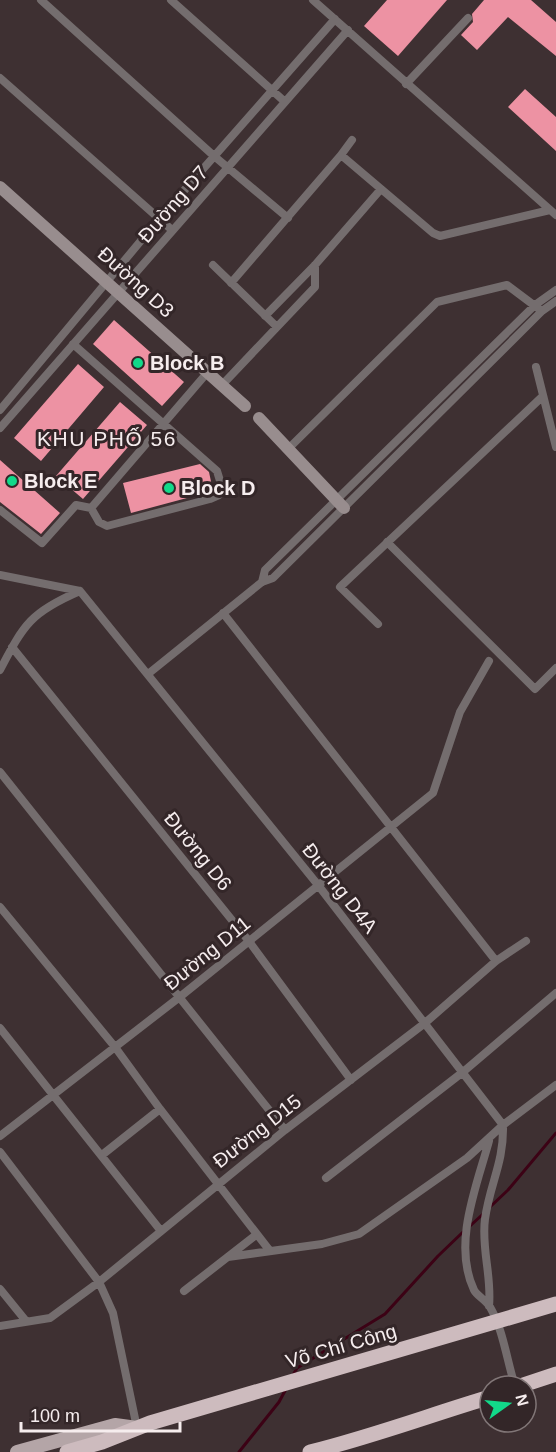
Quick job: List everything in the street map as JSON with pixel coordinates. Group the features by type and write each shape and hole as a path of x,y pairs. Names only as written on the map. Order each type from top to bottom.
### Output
{"highway":[{"name":"Võ Chí Công","path":"67,1452 102,1442 137,1428 556,1304"},
{"path":"538,1380 556,1374"},
{"path":"310,1452 356,1441 478,1400"}],"main road":[{"path":"356,1441 383,1436 478,1408"},
{"name":"Võ Chí Công","path":"17,1452 115,1425 137,1428"}],"street":[{"path":"41,0 214,156 288,218"},
{"path":"171,0 284,101"},
{"path":"313,0 553,212"},
{"path":"406,84 468,18"},
{"name":"Đường D7","path":"0,410 159,219 335,19"},
{"name":"Đường D7","path":"0,428 348,30"},
{"path":"0,78 172,230"},
{"path":"231,283 352,140"},
{"path":"341,155 440,236 553,212"},
{"name":"Đường D3","path":"0,187 245,406"},
{"path":"266,316 315,265 381,189"},
{"path":"213,265 277,327"},
{"path":"222,385 315,287 315,265"},
{"path":"288,449 437,302 507,285 539,308"},
{"path":"148,674 262,582 273,578 341,505 556,290"},
{"path":"539,308 556,302"},
{"path":"73,344 218,471 221,484 219,495 107,526 99,522 91,508"},
{"path":"536,367 556,447"},
{"path":"91,508 207,372"},
{"path":"378,624 340,587 543,396"},
{"path":"258,418 341,505"},
{"path":"0,510 42,543 76,506 91,508"},
{"path":"387,543 535,689 556,668"},
{"path":"0,575 80,591"},
{"path":"0,670 25,625 49,604 80,591"},
{"name":"Đường D4A","path":"80,591 318,885 503,1125"},
{"path":"223,613 496,961"},
{"name":"Đường D6","path":"12,647 248,940 351,1080"},
{"name":"Đường D11","path":"0,1136 181,996 433,793 460,712 489,661"},
{"path":"0,772 181,996 285,1130"},
{"path":"0,907 115,1047 270,1251"},
{"name":"Đường D15","path":"0,1326 50,1318 99,1282 285,1130 425,1023 496,961 526,941"},
{"path":"326,1178 463,1072 556,993"},
{"path":"0,1028 55,1094 161,1231"},
{"path":"228,1257 322,1244 359,1234 489,1140 503,1125 556,1085"},
{"path":"102,1155 160,1109"},
{"path":"489,1306 491,1287 486,1271 484,1220 504,1149 503,1125"},
{"path":"489,1140 470,1198 466,1243 470,1276 475,1291 489,1306 511,1374"},
{"path":"0,1152 99,1282 113,1313 137,1428"},
{"path":"184,1291 256,1235"},
{"path":"470,1276 486,1271"},
{"path":"0,1289 26,1321"}],"building":[{"path":"387,0 447,0 398,56 364,26"},
{"path":"484,0 531,0 556,22 556,56 508,17 477,50 461,35 473,22 472,14"},
{"path":"525,89 556,117 556,151 508,107"},
{"name":"Block B","path":"114,320 184,382 162,406 93,344"},
{"path":"78,364 104,387 41,461 14,438"},
{"path":"120,402 147,425 83,499 56,476"},
{"name":"Block E","path":"0,460 60,513 41,534 0,502"},
{"name":"Block D","path":"200,464 209,472 213,491 131,513 123,483"}],"waterway":[{"path":"490,1207 508,1190 556,1133"},
{"path":"470,1226 483,1214"},
{"path":"293,1375 297,1368 385,1314 463,1232"},
{"path":"239,1452 279,1402 286,1389"}],"place":[{"name":"Block B","path":"138,363"},
{"name":"Block E","path":"12,481"},
{"name":"Block D","path":"169,488"}],"district":[{"name":"KHU PHỐ 56","path":"107,438"}]}
